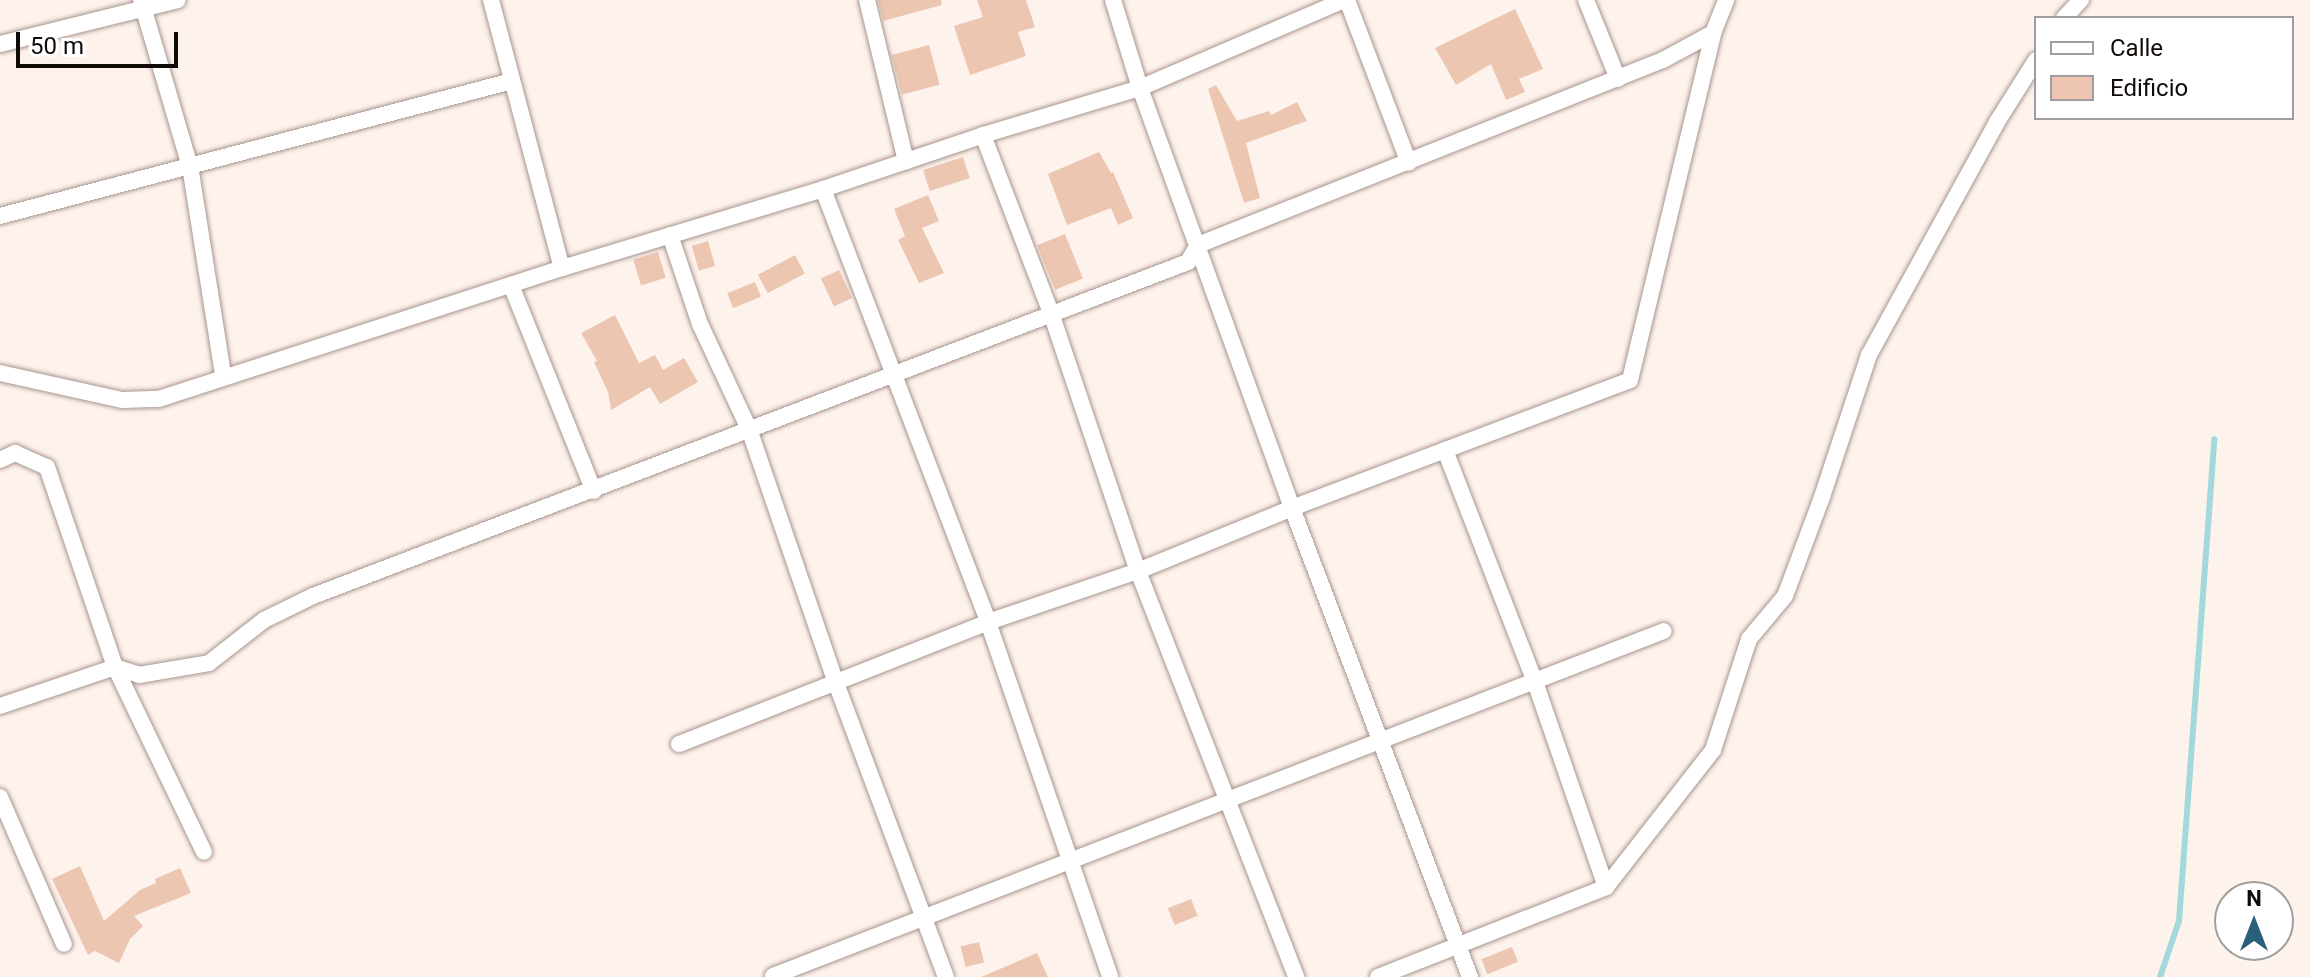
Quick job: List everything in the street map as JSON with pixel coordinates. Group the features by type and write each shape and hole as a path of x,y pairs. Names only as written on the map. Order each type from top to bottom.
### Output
{"street":[{"path":"0,44 142,5 178,0"},
{"path":"491,0 562,268"},
{"path":"867,0 906,161"},
{"path":"1113,0 1140,88 1292,508 1470,977"},
{"path":"0,373 122,400 159,399 223,375 1140,88 1346,0 1409,163"},
{"path":"1586,0 1618,79"},
{"path":"679,744 988,622 1138,571 1292,508 1630,380 1713,33 1726,0"},
{"path":"2066,16 2081,0"},
{"path":"142,5 190,166 223,375"},
{"path":"0,706 115,667 139,675 209,663 264,620 313,596 1188,262 1198,245 1618,79 1663,60 1713,33"},
{"path":"1378,977 1606,887 1713,750 1749,639 1785,596 1869,355 1997,122 2034,63"},
{"path":"0,216 512,81"},
{"path":"983,135 1052,316 1138,571 1296,977"},
{"path":"823,189 988,622 1110,977"},
{"path":"670,235 700,324 749,429 836,683 946,977"},
{"path":"511,285 594,491"},
{"path":"1445,450 1535,682 1606,887"},
{"path":"0,460 15,453 47,467 115,667 204,852"},
{"path":"773,976 1069,864 1664,631"},
{"path":"0,797 64,944"}],"building":[{"path":"878,0 941,0 942,5 883,21"},
{"path":"977,0 1026,0 1035,27 1018,32 1026,56 970,75 954,26 983,17"},
{"path":"1515,9 1543,69 1519,79 1525,92 1506,100 1491,64 1456,85 1435,48"},
{"path":"929,45 940,85 902,95 891,55"},
{"path":"1216,85 1237,121 1269,111 1271,115 1297,102 1307,121 1246,143 1260,198 1244,203 1208,89"},
{"path":"1099,152 1113,172 1133,218 1118,225 1111,208 1067,225 1048,174"},
{"path":"963,157 970,178 930,191 923,170"},
{"path":"928,195 939,221 922,228 944,273 919,283 898,240 905,236 894,209"},
{"path":"1065,234 1083,279 1055,290 1037,245"},
{"path":"708,241 715,266 699,271 692,246"},
{"path":"658,252 666,278 641,285 633,260"},
{"path":"795,255 805,274 768,293 758,275"},
{"path":"839,270 852,298 834,307 821,278"},
{"path":"755,282 761,297 733,308 727,293"},
{"path":"615,315 639,363 655,355 663,370 684,358 698,382 660,404 650,387 611,410 608,392 594,362 597,361 581,333"},
{"path":"80,866 104,921 140,890 156,883 155,879 180,868 191,893 134,916 143,926 130,939 119,963 95,951 88,955 52,879"},
{"path":"1191,899 1198,916 1175,925 1168,908"},
{"path":"979,942 984,962 966,967 961,947"},
{"path":"1512,947 1518,962 1487,974 1481,959"},
{"path":"1037,953 1048,977 981,977"}],"waterway":[{"path":"2160,977 2179,921 2214,439"}]}
